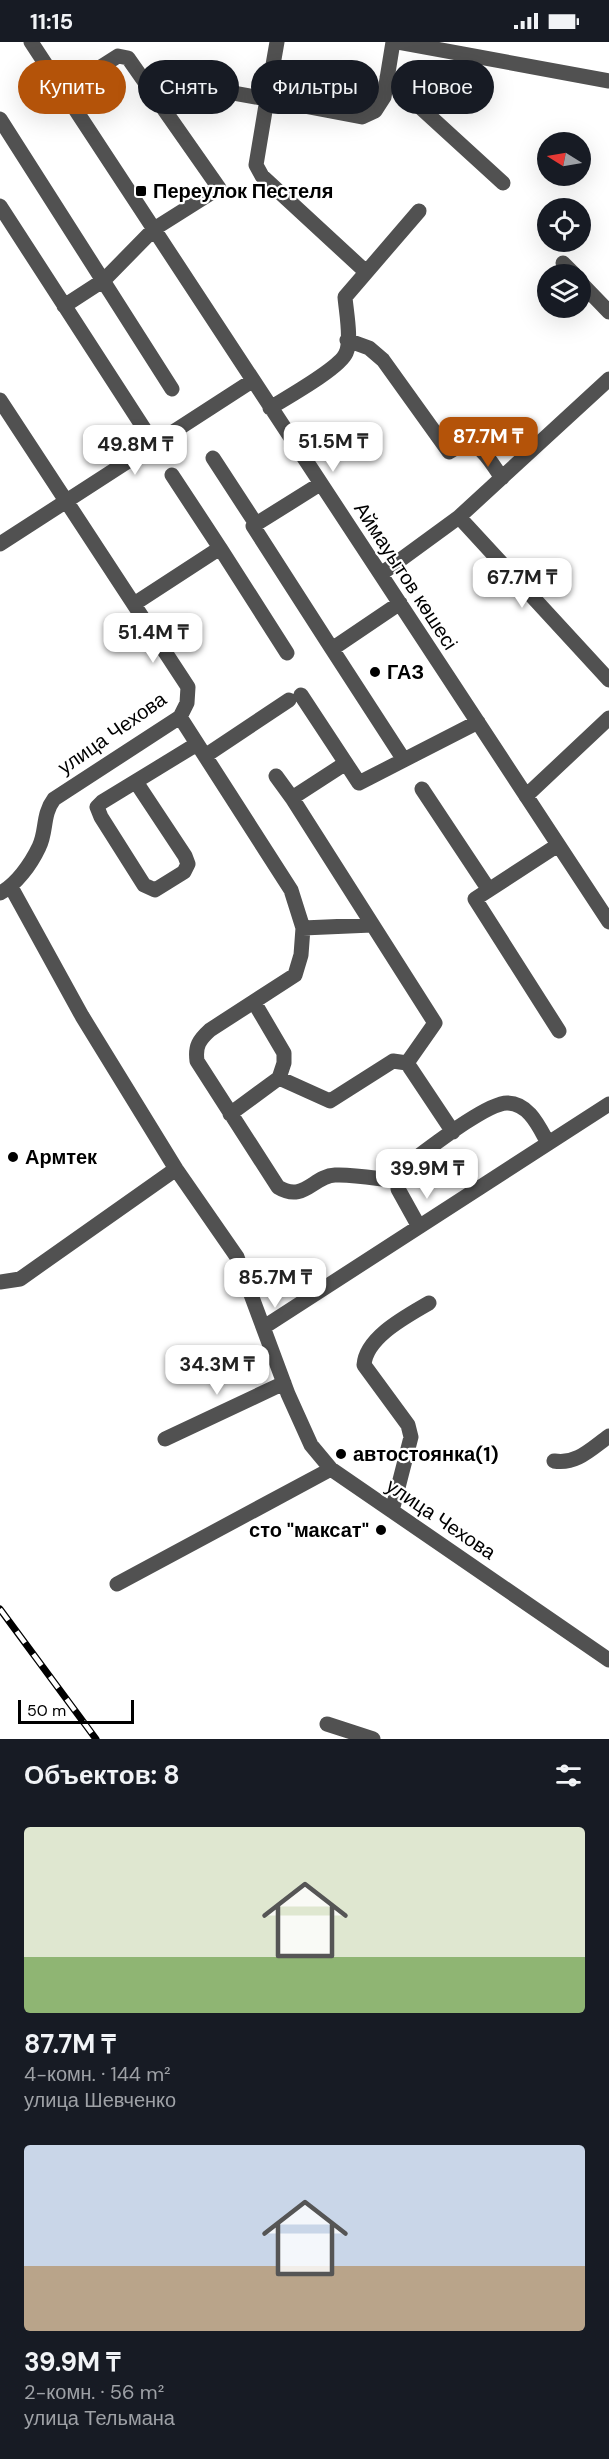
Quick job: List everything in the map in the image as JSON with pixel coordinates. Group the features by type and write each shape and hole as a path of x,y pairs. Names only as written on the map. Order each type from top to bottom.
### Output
{"street":[{"name":"Аймауытов көшесі","path":"31,42 43,60"},
{"path":"274,60 277,42"},
{"path":"379,105 384,98 393,42"},
{"path":"398,42 609,81"},
{"path":"64,306 104,280 154,229 219,188 129,58 118,56 112,60"},
{"path":"387,77 503,183"},
{"name":"Аймауытов көшесі","path":"78,114 609,922"},
{"path":"264,114 256,165 262,176 366,272"},
{"path":"346,114 362,117 368,114"},
{"path":"0,119 172,389"},
{"path":"0,206 154,444"},
{"path":"270,408 338,364 346,352 345,297 419,211"},
{"path":"591,293 609,312"},
{"path":"347,340 369,348 383,360 449,452 468,443 476,446 502,478"},
{"path":"381,574 459,517 609,379"},
{"path":"0,544 252,381"},
{"name":"улица Чехова","path":"0,400 188,687 187,703 180,717 54,799 47,809 39,846 5,890 176,1169 237,1257 284,1383 311,1445 331,1469 609,1660"},
{"path":"213,458 256,524"},
{"path":"172,475 287,653"},
{"path":"320,484 253,526 404,760"},
{"path":"459,517 609,680"},
{"path":"134,604 219,548"},
{"path":"332,649 400,603"},
{"path":"136,782 187,860 187,869 184,872 155,890 144,885 97,809 102,802 136,782 201,750 295,697 359,783 478,722"},
{"path":"180,717 291,890 303,928 301,955 295,975 210,1030 198,1041 195,1052 196,1061 278,1187 286,1192 300,1192 333,1175 398,1181"},
{"path":"526,796 609,718"},
{"path":"292,798 346,763"},
{"path":"276,776 435,1023 407,1063"},
{"path":"422,789 489,890"},
{"path":"558,845 475,899 559,1031"},
{"path":"303,928 372,925"},
{"path":"230,1114 279,1078 284,1063 284,1053 254,1002"},
{"path":"279,1078 330,1101 393,1061 407,1063 453,1132"},
{"path":"418,1225 400,1197 398,1181 401,1169 483,1112 506,1103 528,1112 549,1143"},
{"path":"264,1327 418,1225 609,1104"},
{"path":"0,1282 21,1279 176,1169"},
{"path":"392,1510 411,1437 408,1425 364,1365 365,1357 380,1336 429,1303"},
{"path":"165,1439 284,1383"},
{"path":"554,1461 566,1463 573,1461 609,1437"},
{"path":"117,1584 331,1469"},
{"path":"327,1724 373,1739"}],"railway":[{"path":"0,1609 96,1739"}],"place":[{"name":"Переулок Пестеля","path":"141,191"},
{"name":"ГАЗ","path":"375,672"},
{"name":"Армтек","path":"13,1157"},
{"name":"автостоянка(1)","path":"341,1454"},
{"name":"сто \"максат\"","path":"381,1530"}]}
